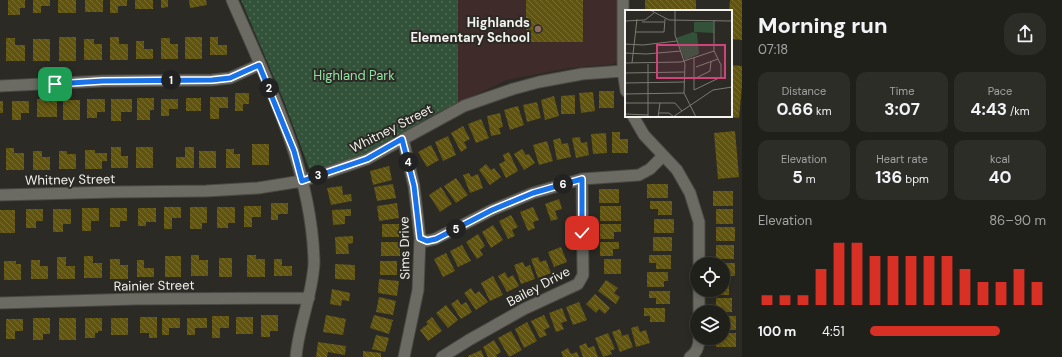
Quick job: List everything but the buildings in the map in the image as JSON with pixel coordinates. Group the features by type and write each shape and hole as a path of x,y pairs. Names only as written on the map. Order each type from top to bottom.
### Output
{"street":[{"path":"232,0 294,151 310,209 314,263 309,298 296,357"},
{"path":"623,0 623,71 625,84"},
{"path":"0,86 103,81 212,80 230,78 259,65"},
{"name":"Whitney Street","path":"0,195 206,191 258,188 302,181 367,159 464,106 512,89 582,74 623,71"},
{"path":"635,117 644,135 677,170 690,193 699,222 699,257"},
{"name":"Sims Drive","path":"402,139 414,186 420,238 418,290 404,357"},
{"path":"420,238 427,241 436,239 492,210 533,193 582,179 639,175 650,169 663,156"},
{"name":"Bailey Drive","path":"442,357 524,309 578,284 583,275 582,179"},
{"name":"Rainier Street","path":"0,303 135,299 309,298"},
{"path":"690,357 695,353 699,345"}],"shaded area":[{"name":"Highlands Elementary School","path":"458,0 618,0 618,58 614,64 570,68 507,80 458,103"}],"green space":[{"name":"Highland Park","path":"241,0 458,0 458,103 429,117 395,138 360,155 315,171 309,168 283,99"}],"place":[{"name":"Highlands Elementary School","path":"538,29"}],"route":[{"path":"55,84 103,81 212,80 230,78 259,65 294,151 302,181 367,159 402,139 414,186 420,238 427,241 436,239 492,210 533,193 582,179 582,233"}]}
